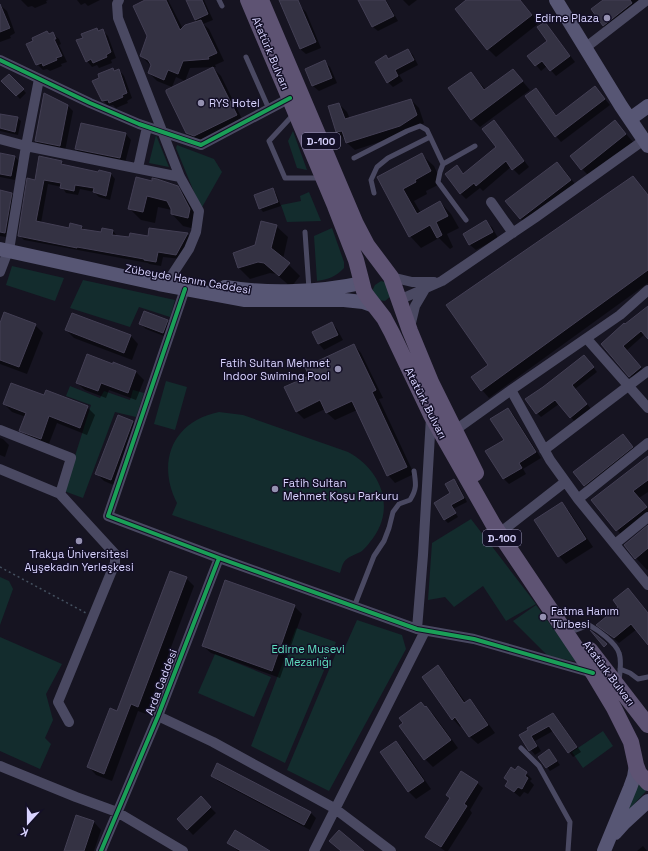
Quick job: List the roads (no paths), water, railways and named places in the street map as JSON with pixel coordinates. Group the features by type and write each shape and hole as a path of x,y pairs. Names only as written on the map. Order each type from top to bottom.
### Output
{"main road":[{"name":"Atatürk Bulvarı","path":"248,0 324,178 356,260 367,296 384,318 431,414 493,524 593,672 619,717 631,742 639,773 648,783"},
{"name":"Atatürk Bulvarı","path":"261,0 356,224 367,245 391,278 410,331 431,382 454,431 506,528 576,630 648,725"},
{"path":"556,0 620,106 646,143"},
{"path":"630,119 648,106"},
{"name":"Zübeyde Hanım Caddesi","path":"4,246 170,278 243,290 335,289 362,283"},
{"name":"Zübeyde Hanım Caddesi","path":"4,246 185,290 245,300 344,300 363,302 374,306"},
{"path":"362,283 369,277 378,274 391,278"},
{"path":"374,306 384,308 391,306 399,300"},
{"path":"606,847 634,777 638,759 648,750"},
{"path":"606,847 624,823 648,801"}],"street":[{"path":"119,0 117,4 118,18 180,177 199,212 196,232 189,249 170,278"},
{"path":"585,48 647,0"},
{"path":"0,60 97,106 147,127 201,145 269,109 292,105"},
{"path":"0,272 4,246 39,79"},
{"path":"138,168 147,127"},
{"path":"0,139 26,146 180,177"},
{"path":"399,300 442,281 646,143"},
{"path":"491,202 512,233"},
{"path":"391,278 412,282 442,281"},
{"path":"410,331 415,306 425,289"},
{"path":"185,290 108,516 219,558 421,630 474,639 593,672"},
{"path":"454,431 511,390 587,339 620,315 648,290"},
{"path":"587,339 648,408"},
{"path":"544,450 648,371"},
{"path":"511,390 544,450 565,482 648,585"},
{"path":"314,851 421,630 423,555 431,414"},
{"path":"0,430 71,458 60,494"},
{"path":"578,499 648,443"},
{"path":"0,469 60,494 115,554 115,563 58,702 69,722"},
{"path":"506,528 565,482"},
{"path":"615,544 648,517"},
{"name":"Arda Caddesi","path":"101,851 158,716 219,558"},
{"path":"158,716 213,742 334,808 391,851"},
{"path":"0,766 117,812 183,851"}],"lane":[{"path":"219,0 222,6"},
{"path":"246,57 269,109"},
{"path":"292,105 269,141 285,178 324,178"},
{"path":"354,158 420,126 427,130 443,164"},
{"path":"374,193 371,180 377,167 388,158 430,137"},
{"path":"466,220 438,182 443,164 475,146"},
{"path":"305,232 309,290"},
{"path":"354,607 374,556 384,541 393,512 399,504 410,500 415,492 416,483 414,471"},
{"path":"576,630 589,625 601,632 619,652 620,669 618,686"},
{"path":"620,669 630,673 638,679 648,677"},
{"path":"521,748 538,766 570,822 568,851"}],"place":[{"name":"Edirne Plaza","path":"607,18"},
{"name":"RYS Hotel","path":"201,103"},
{"name":"Fatih Sultan Mehmet Indoor Swiming Pool","path":"338,369"},
{"name":"Fatih Sultan Mehmet Koşu Parkuru","path":"275,489"},
{"name":"Trakya Üniversitesi Ayşekadın Yerleşkesi","path":"79,541"},
{"name":"Fatma Hanım Türbesi","path":"543,617"}],"park label":[{"name":"Edirne Musevi Mezarlığı","path":"308,655"}]}
